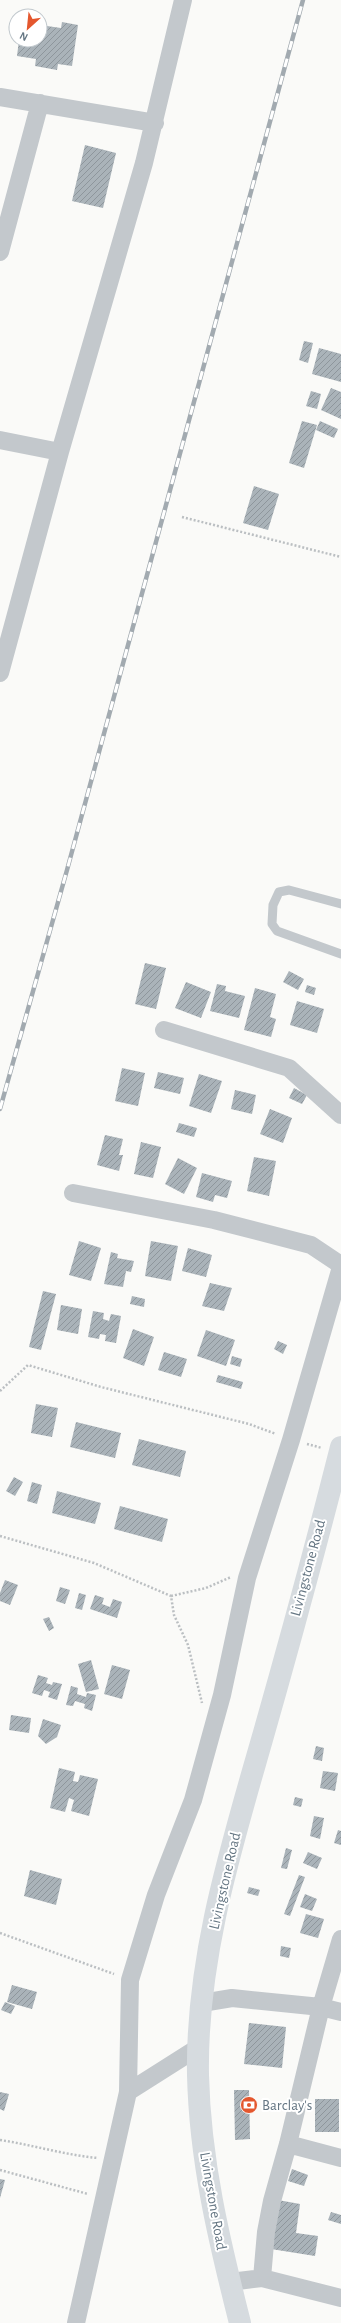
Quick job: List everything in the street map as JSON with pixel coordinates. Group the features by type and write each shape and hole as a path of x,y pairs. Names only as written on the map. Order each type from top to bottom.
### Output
{"highway":[{"name":"Livingstone Road","path":"240,2323 213,2214 200,2126 199,2047 202,2003 213,1929 228,1858 339,1461"}],"street":[{"path":"0,673 60,452 155,123 183,0"},
{"path":"0,97 155,123"},
{"path":"0,252 40,103"},
{"path":"0,440 60,452"},
{"path":"164,1030 289,1068 341,1115"},
{"path":"73,1193 214,1220 311,1245 341,1266 291,1440 247,1578 224,1689 193,1800 156,1895 130,1980 128,2092 76,2323"},
{"path":"262,2278 266,2232 272,2201 288,2144 321,2007 341,1939"},
{"path":"202,2003 232,1998 321,2007 341,2012"},
{"path":"128,2092 199,2047"},
{"path":"288,2144 341,2158"},
{"path":"230,2282 262,2278 341,2298"}],"lane":[{"path":"341,904 290,890 279,892 273,905 272,924 277,931 341,954"}],"path":[{"path":"182,517 341,557"},
{"path":"0,1391 28,1365 101,1387 249,1424 339,1461"},
{"path":"0,1536 94,1564 171,1596 206,1588 229,1576 247,1578"},
{"path":"171,1596 174,1615 188,1645 202,1707"},
{"path":"0,1933 130,1980"},
{"path":"0,2140 32,2145 76,2156 112,2159"},
{"path":"0,2170 104,2198"}],"building":[{"path":"62,22 78,25 72,66 58,64 57,70 35,66 36,59 17,56 18,48 48,48 48,26 61,28"},
{"path":"85,145 116,153 103,208 72,201"},
{"path":"304,341 313,343 308,363 299,360"},
{"path":"319,348 341,354 341,382 312,374"},
{"path":"331,388 341,392 341,419 321,410"},
{"path":"311,391 321,394 317,409 306,406"},
{"path":"302,421 317,425 304,468 289,463"},
{"path":"320,421 338,429 334,438 316,430"},
{"path":"254,486 279,494 268,530 243,523"},
{"path":"145,963 166,968 156,1009 135,1004"},
{"path":"289,971 304,979 298,990 283,982"},
{"path":"186,982 211,992 201,1018 175,1008"},
{"path":"217,984 226,986 225,991 245,996 239,1018 210,1011"},
{"path":"307,985 316,988 314,995 305,992"},
{"path":"255,988 276,994 270,1017 276,1019 271,1037 244,1030"},
{"path":"297,1001 324,1009 317,1033 290,1025"},
{"path":"122,1068 145,1073 138,1106 115,1101"},
{"path":"158,1072 184,1078 180,1094 154,1088"},
{"path":"199,1074 222,1081 211,1113 189,1106"},
{"path":"294,1088 307,1095 302,1104 289,1098"},
{"path":"235,1090 256,1095 252,1114 231,1109"},
{"path":"270,1109 292,1118 283,1143 260,1134"},
{"path":"179,1123 197,1128 194,1137 176,1132"},
{"path":"105,1135 123,1139 119,1155 123,1155 119,1171 97,1165"},
{"path":"141,1142 161,1147 153,1178 134,1174"},
{"path":"254,1157 276,1161 269,1196 247,1191"},
{"path":"178,1158 197,1168 184,1194 165,1184"},
{"path":"202,1173 232,1181 227,1198 215,1195 213,1202 196,1197"},
{"path":"79,1241 101,1248 91,1281 69,1275"},
{"path":"151,1241 178,1246 171,1281 145,1276"},
{"path":"188,1248 212,1255 206,1277 182,1271"},
{"path":"111,1252 118,1254 117,1258 134,1261 131,1272 126,1271 123,1287 104,1284"},
{"path":"210,1283 232,1288 224,1311 202,1306"},
{"path":"43,1291 56,1294 41,1350 29,1347"},
{"path":"132,1296 145,1299 144,1307 130,1304"},
{"path":"61,1305 82,1309 78,1334 57,1330"},
{"path":"93,1311 104,1313 103,1319 109,1321 111,1314 121,1316 116,1343 105,1341 106,1335 100,1334 99,1339 88,1337"},
{"path":"133,1329 154,1337 144,1366 123,1358"},
{"path":"206,1330 235,1340 226,1366 197,1356"},
{"path":"278,1341 287,1345 283,1354 274,1349"},
{"path":"164,1352 187,1359 181,1377 158,1370"},
{"path":"232,1356 242,1359 240,1367 230,1364"},
{"path":"218,1375 243,1382 241,1389 216,1382"},
{"path":"36,1404 58,1408 52,1437 31,1433"},
{"path":"76,1422 121,1433 115,1458 70,1447"},
{"path":"139,1439 186,1451 180,1477 132,1465"},
{"path":"14,1477 23,1482 15,1496 6,1491"},
{"path":"32,1482 42,1485 37,1504 27,1501"},
{"path":"57,1491 101,1503 95,1524 52,1513"},
{"path":"120,1506 168,1519 162,1542 114,1529"},
{"path":"5,1580 18,1585 10,1605 0,1601 0,1593"},
{"path":"60,1587 70,1590 65,1604 56,1601"},
{"path":"79,1593 86,1595 82,1610 75,1608"},
{"path":"95,1595 104,1598 102,1604 110,1607 113,1599 122,1602 117,1618 90,1609"},
{"path":"49,1617 54,1628 49,1631 43,1619"},
{"path":"91,1660 99,1689 86,1692 78,1664"},
{"path":"112,1665 130,1670 122,1699 104,1694"},
{"path":"38,1675 48,1678 46,1683 52,1685 53,1682 62,1684 57,1700 48,1697 50,1692 44,1690 42,1696 32,1693"},
{"path":"71,1686 78,1688 77,1694 86,1697 87,1693 96,1695 92,1711 84,1708 85,1704 75,1701 73,1706 66,1705"},
{"path":"11,1715 31,1718 29,1733 9,1730"},
{"path":"43,1719 61,1725 57,1737 46,1744 38,1736"},
{"path":"316,1746 324,1748 322,1761 313,1759"},
{"path":"59,1768 75,1772 73,1781 78,1782 80,1775 98,1779 89,1816 71,1811 74,1800 69,1798 65,1812 50,1808"},
{"path":"323,1771 338,1773 335,1791 320,1788"},
{"path":"295,1797 303,1799 301,1807 293,1805"},
{"path":"314,1816 324,1818 320,1839 310,1836"},
{"path":"338,1830 341,1831 341,1845 334,1843"},
{"path":"286,1848 292,1850 287,1869 281,1868"},
{"path":"308,1852 322,1858 317,1869 303,1863"},
{"path":"30,1870 62,1879 56,1905 24,1896"},
{"path":"299,1875 305,1877 290,1916 284,1914"},
{"path":"249,1887 260,1890 258,1896 247,1893"},
{"path":"305,1894 317,1899 312,1911 300,1907"},
{"path":"306,1914 324,1919 318,1938 300,1933"},
{"path":"281,1946 291,1948 289,1958 280,1956"},
{"path":"12,1985 37,1992 32,2009 7,2002"},
{"path":"5,2002 15,2006 11,2014 1,2010"},
{"path":"249,2023 286,2027 282,2068 244,2064"},
{"path":"234,2090 249,2090 250,2139 235,2140"},
{"path":"0,2092 9,2094 4,2111 0,2109"},
{"path":"315,2099 339,2099 339,2132 315,2132"},
{"path":"292,2169 308,2175 304,2186 288,2181"},
{"path":"0,2179 5,2180 0,2198"},
{"path":"278,2200 300,2204 296,2233 318,2236 315,2256 271,2249"},
{"path":"331,2212 341,2215 341,2224 328,2220"}],"railway":[{"path":"0,1109 67,870 303,0"}],"place":[{"name":"Barclay's","path":"249,2105"}]}
